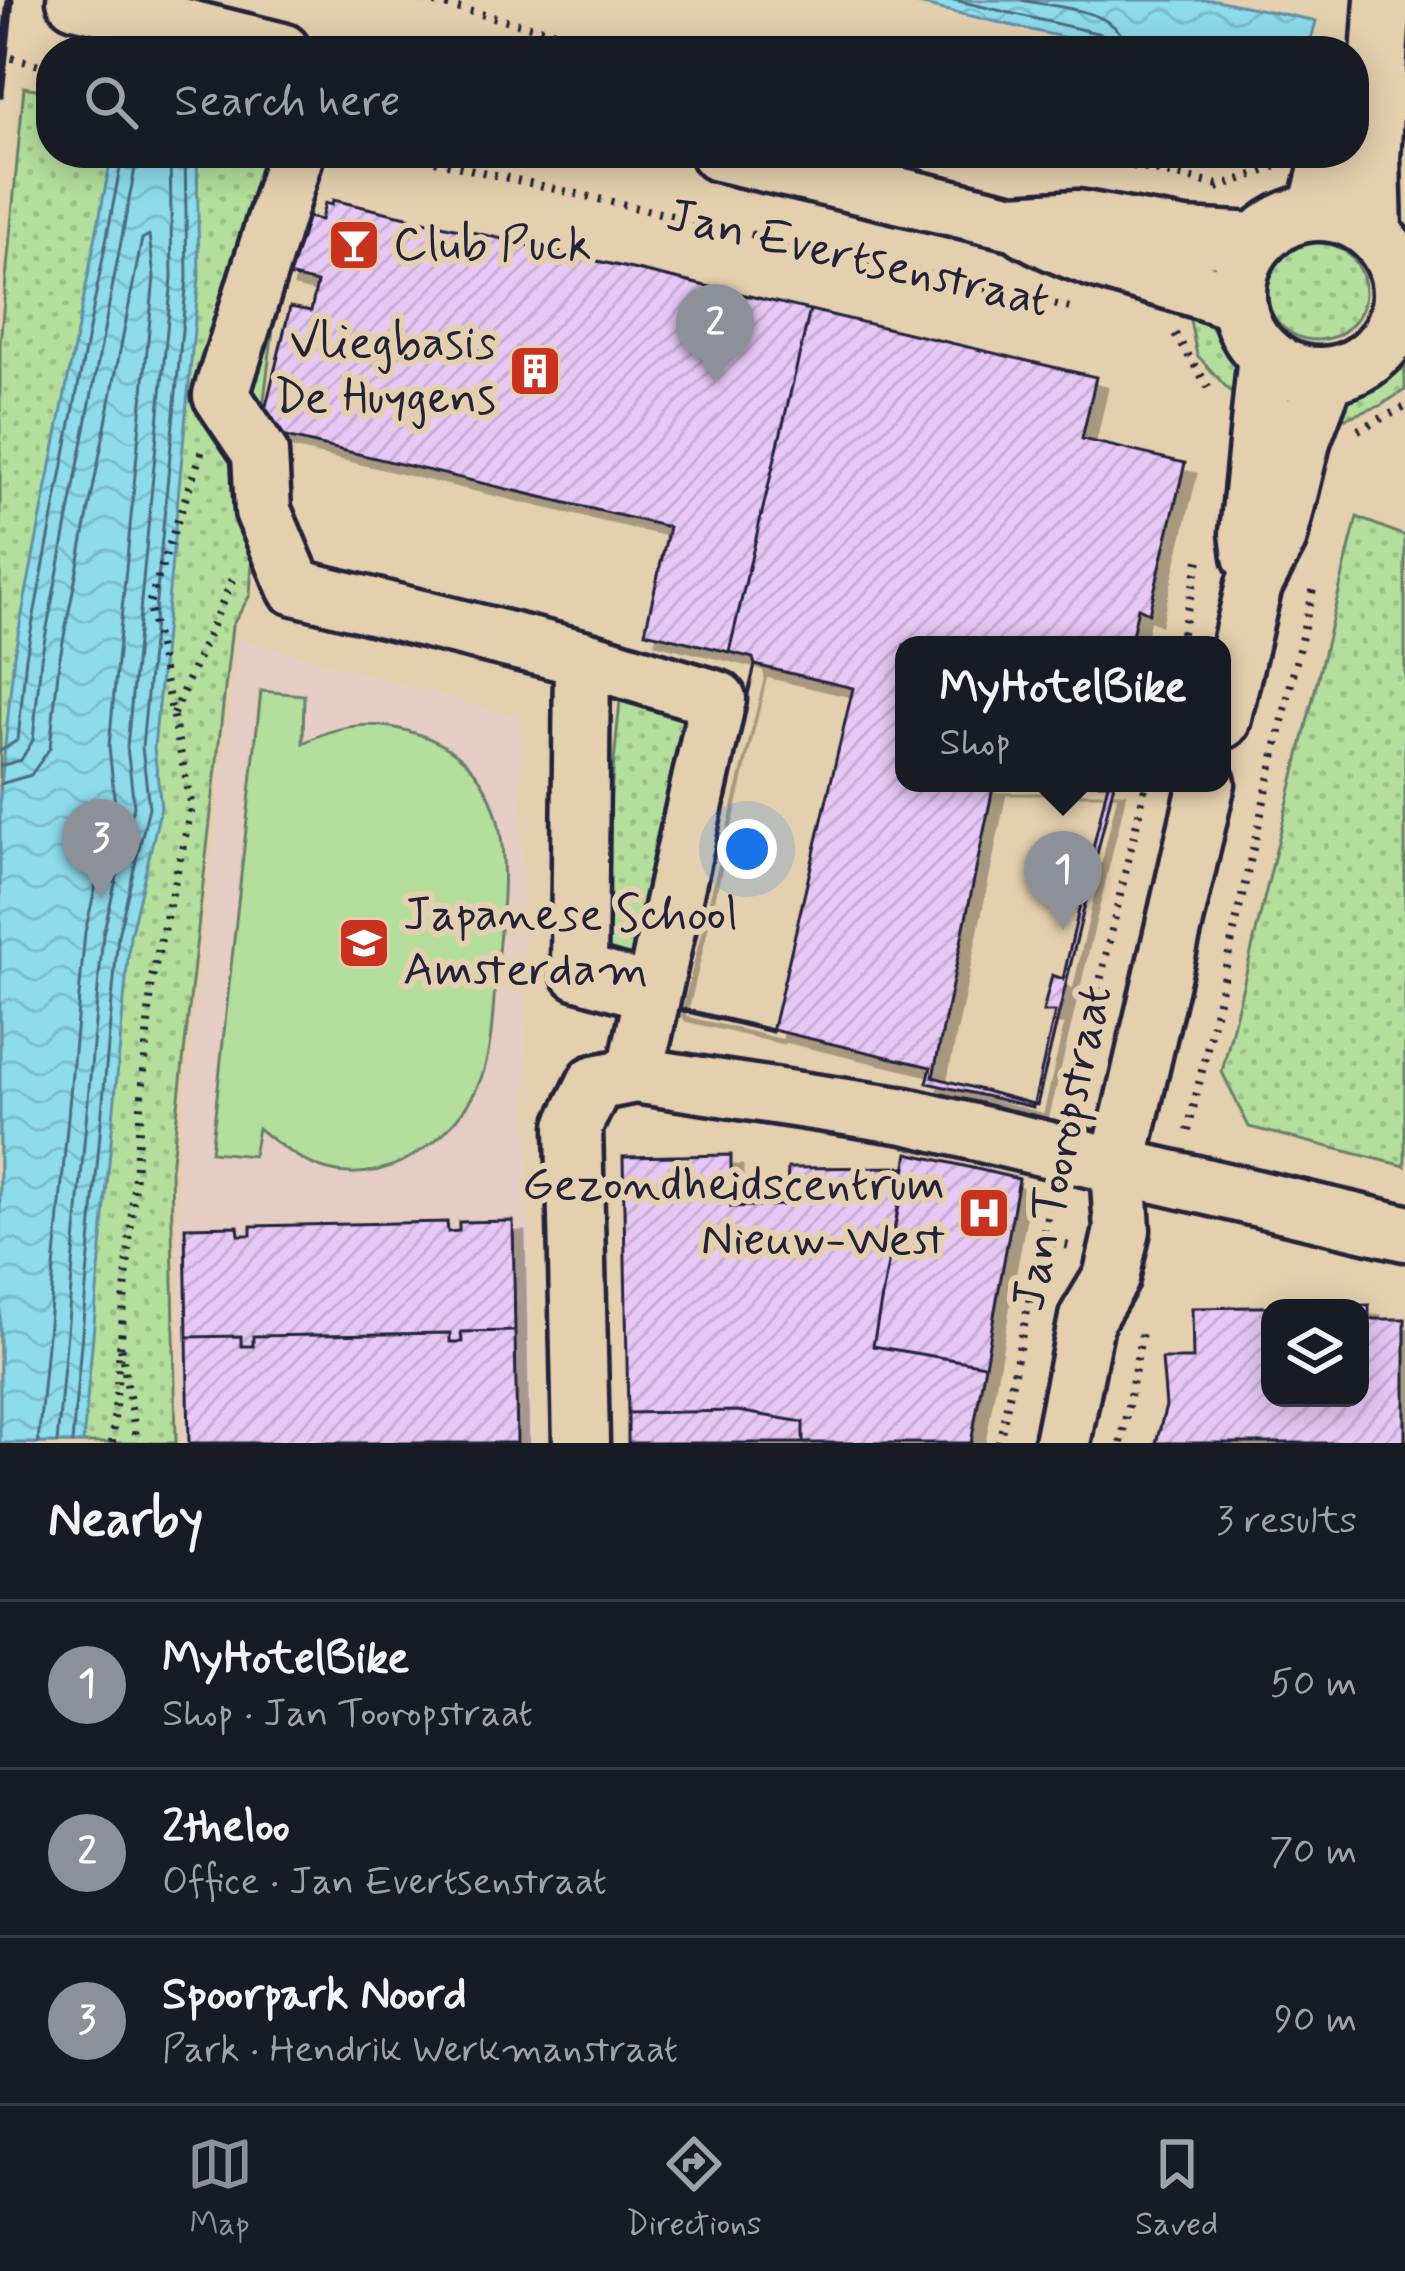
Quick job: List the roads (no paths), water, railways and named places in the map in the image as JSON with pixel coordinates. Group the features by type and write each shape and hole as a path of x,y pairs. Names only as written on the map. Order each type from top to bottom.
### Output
{"street":[{"path":"75,0 221,36"},
{"path":"1374,41 1374,233"},
{"path":"291,168 221,395 260,453 263,511 295,587 582,658 718,698 635,1075"},
{"name":"Jan Evertsenstraat","path":"782,168 1013,222 1078,218 1185,237 1257,241"},
{"path":"1309,168 1316,213"},
{"path":"1316,213 1347,217 1374,233 1402,281 1395,343 1349,369 1327,375 1295,371 1252,341 1238,304 1241,271 1257,241 1283,220 1316,213"},
{"name":"Jan Evertsenstraat","path":"1013,222 1067,253 1174,278 1238,304"},
{"path":"1254,585 1248,533 1266,355"},
{"path":"1231,683 1254,585 1279,537 1303,438 1327,375"},
{"path":"582,658 579,972 650,992"},
{"name":"Jan Tooropstraat","path":"1063,1443 1087,1318 1079,1275 1089,1221 1118,1167 1206,792"},
{"path":"581,1443 574,1126 595,1083 635,1075 905,1116 1405,1233"}],"water":[{"path":"901,0 1216,0 1316,21 1312,36 1058,36"},
{"path":"109,168 197,168 199,278 154,748 161,807 130,936 83,1443 0,1443 0,795 14,655"}],"railway":[{"path":"0,94 10,0"}],"place":[{"name":"Club Puck","path":"354,245"},
{"name":"Vliegbasis De Huygens","path":"535,371"},
{"name":"2theloo","path":"715,383"},
{"name":"Spoorpark Noord","path":"101,898"},
{"name":"MyHotelBike","path":"1063,930"},
{"name":"Japanese School Amsterdam","path":"364,943"},
{"name":"Gezondheidscentrum Nieuw-West","path":"984,1213"}]}
